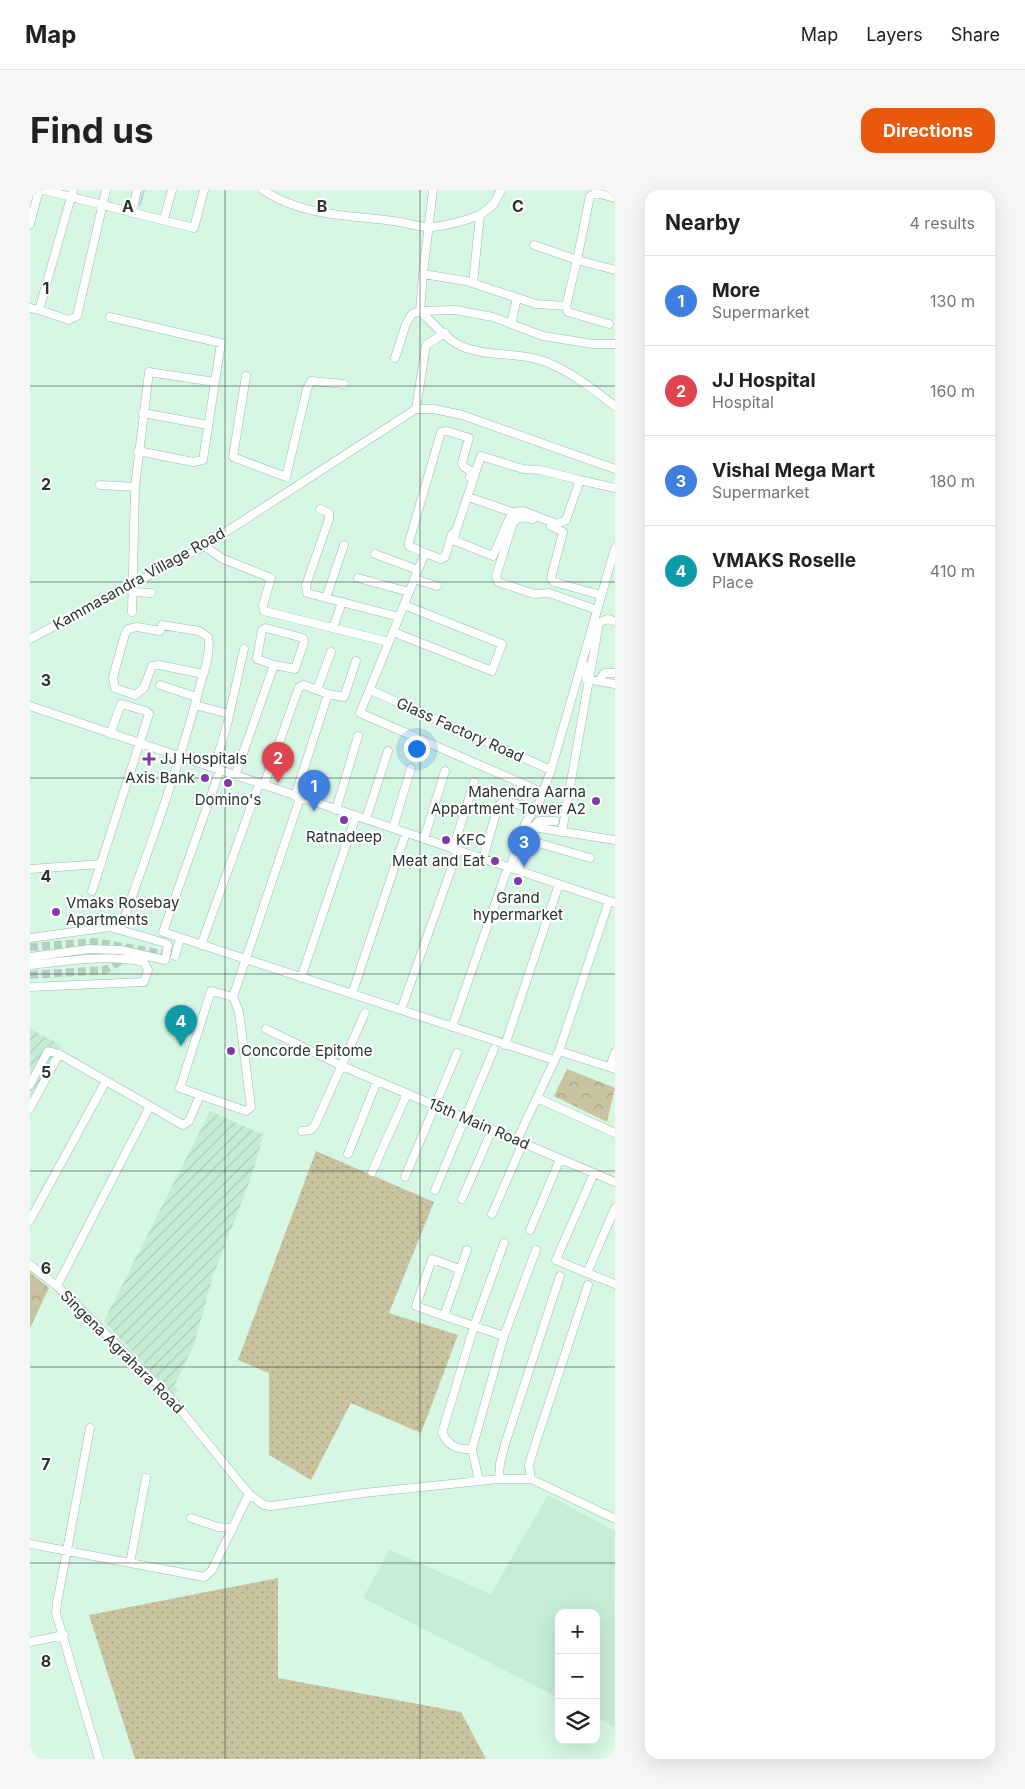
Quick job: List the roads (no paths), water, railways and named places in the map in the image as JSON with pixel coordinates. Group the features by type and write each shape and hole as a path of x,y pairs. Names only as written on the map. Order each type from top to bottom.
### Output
{"street":[{"path":"30,224 39,190"},
{"path":"44,190 72,194 102,206 194,228 204,190"},
{"path":"30,308 68,320 77,316 106,190"},
{"path":"132,213 138,190"},
{"path":"164,220 172,190"},
{"path":"263,190 276,199 303,209 428,228 449,225 480,215 492,205 501,190"},
{"path":"420,311 433,190"},
{"path":"609,324 568,312 566,306 590,196 596,193 615,198"},
{"path":"39,310 72,194"},
{"path":"473,283 480,215"},
{"path":"534,245 577,260 615,270"},
{"path":"423,274 473,283 536,304 566,306"},
{"path":"511,324 517,298"},
{"path":"395,358 406,324 412,314 420,311 455,310 493,317 543,336 593,344 615,344"},
{"path":"420,311 458,345 472,350 538,359 551,364 592,388 615,406"},
{"path":"110,317 221,343 203,460 193,462 138,451"},
{"path":"445,333 426,345 416,409 434,409 462,415 615,469"},
{"path":"132,612 135,486 149,372 215,382"},
{"path":"246,376 233,457 300,482"},
{"path":"286,477 307,389 311,381 344,384"},
{"name":"Kammasandra Village Road","path":"30,639 132,587 204,546 300,482 416,409"},
{"path":"144,413 208,424"},
{"path":"447,431 467,436 470,440 463,465 472,472 445,557 441,559 424,553 409,546 409,542 441,432 447,431"},
{"path":"512,512 496,553 490,556 453,540 482,456 523,469 540,470 615,488"},
{"path":"468,496 512,512 523,511 557,524 563,523 566,520 580,480"},
{"path":"100,485 135,486"},
{"path":"320,510 328,513 329,519 306,589 311,595 399,617"},
{"path":"597,610 549,593 534,594 498,582 496,576 513,523 520,517 530,518 563,532 551,578 554,582 601,595"},
{"path":"326,598 344,545"},
{"path":"204,546 223,559 271,578 263,605 264,611 389,642"},
{"path":"452,1027 512,868 524,826 536,810 544,793 615,550"},
{"path":"370,690 424,553"},
{"path":"375,554 418,570"},
{"path":"606,577 615,579"},
{"path":"358,578 409,592"},
{"path":"414,579 437,586"},
{"path":"132,587 151,593"},
{"path":"333,628 342,602"},
{"path":"393,632 492,671 502,644 404,605"},
{"path":"562,832 594,680 599,624 607,619 615,620"},
{"path":"124,919 181,757 203,674 210,645 208,637 199,631 162,624 160,631 137,627 128,629 125,634 113,677 114,688 135,695 144,688 152,666 160,665 203,674"},
{"path":"264,629 303,638 304,642 295,669 274,665 257,658 264,629"},
{"path":"244,648 217,769 163,932 554,1060"},
{"path":"317,690 331,652"},
{"path":"584,657 588,659 585,677 615,684"},
{"path":"201,945 299,688 304,686 344,697 356,661"},
{"path":"236,776 274,665"},
{"path":"594,680 604,673 615,674"},
{"path":"160,685 229,714"},
{"name":"Glass Factory Road","path":"544,793 360,713 370,690 551,770"},
{"path":"233,997 211,990 180,1088 246,1111 251,1107 239,1012 233,997 328,694"},
{"path":"92,892 149,718 146,711 121,704 110,734"},
{"path":"30,706 612,902 559,1051 537,1098 492,1214"},
{"path":"336,810 358,736"},
{"path":"366,819 388,751"},
{"path":"393,828 411,768"},
{"path":"424,839 445,771"},
{"path":"401,1010 456,850 474,782"},
{"path":"483,859 498,806 504,801 508,801 536,810"},
{"path":"301,978 356,816"},
{"path":"512,868 538,821 555,821"},
{"path":"524,826 615,840"},
{"path":"352,994 406,833"},
{"path":"528,840 590,858"},
{"path":"30,868 101,864"},
{"path":"505,1045 559,884"},
{"path":"30,938 110,927 168,945 165,960 133,957 86,958 30,965"},
{"path":"175,956 180,939"},
{"path":"30,957 89,949 121,950 147,965 147,978 144,982 30,987"},
{"path":"302,1131 311,1130 315,1125 366,1013"},
{"name":"15th Main Road","path":"266,1029 342,1066 615,1182"},
{"path":"435,1190 494,1049"},
{"path":"30,1085 48,1051 59,1054 183,1125 189,1121 200,1095"},
{"path":"559,1051 612,1068 615,1052"},
{"path":"405,1177 457,1053"},
{"path":"30,1108 59,1054"},
{"path":"30,1220 106,1081"},
{"path":"348,1154 377,1081"},
{"path":"372,1172 407,1094"},
{"path":"537,1098 615,1134"},
{"path":"57,1286 150,1106"},
{"path":"462,1199 492,1130"},
{"path":"530,1230 560,1159"},
{"path":"594,1173 556,1260 615,1284"},
{"path":"587,1273 615,1208"},
{"path":"472,1449 453,1447 447,1442 442,1433 474,1326 504,1243"},
{"path":"444,1316 467,1250"},
{"path":"536,1250 504,1336 472,1449 479,1481 531,1479 615,1519"},
{"path":"460,1269 432,1259 416,1306 504,1336"},
{"name":"Singena Agrahara Road","path":"30,1265 57,1286 171,1398 249,1494 271,1506 364,1493 479,1481"},
{"path":"499,1480 500,1464 506,1441 560,1276"},
{"path":"531,1479 529,1465 588,1285"},
{"path":"90,1428 56,1603 56,1613 99,1759"},
{"path":"130,1564 146,1478"},
{"path":"30,1544 204,1577 212,1570 249,1494"},
{"path":"191,1518 212,1526 233,1528"},
{"path":"30,1642 64,1635"}],"waterway":[{"path":"140,205 144,190"}],"tunnel":[{"path":"30,947 95,942 175,956"},
{"path":"30,975 105,970 119,962 128,947"}],"place":[{"name":"JJ Hospitals","path":"149,759"},
{"name":"Axis Bank","path":"205,778"},
{"name":"Domino's","path":"228,783"},
{"name":"JJ Hospital","path":"278,783"},
{"name":"Mahendra Aarna Appartment Tower A2","path":"596,801"},
{"name":"More","path":"314,811"},
{"name":"Ratnadeep","path":"344,820"},
{"name":"KFC","path":"446,840"},
{"name":"Meat and Eat","path":"495,861"},
{"name":"Vishal Mega Mart","path":"524,867"},
{"name":"Grand hypermarket","path":"518,881"},
{"name":"Vmaks Rosebay Apartments","path":"56,912"},
{"name":"VMAKS Roselle","path":"181,1046"},
{"name":"Concorde Epitome","path":"231,1051"}]}
